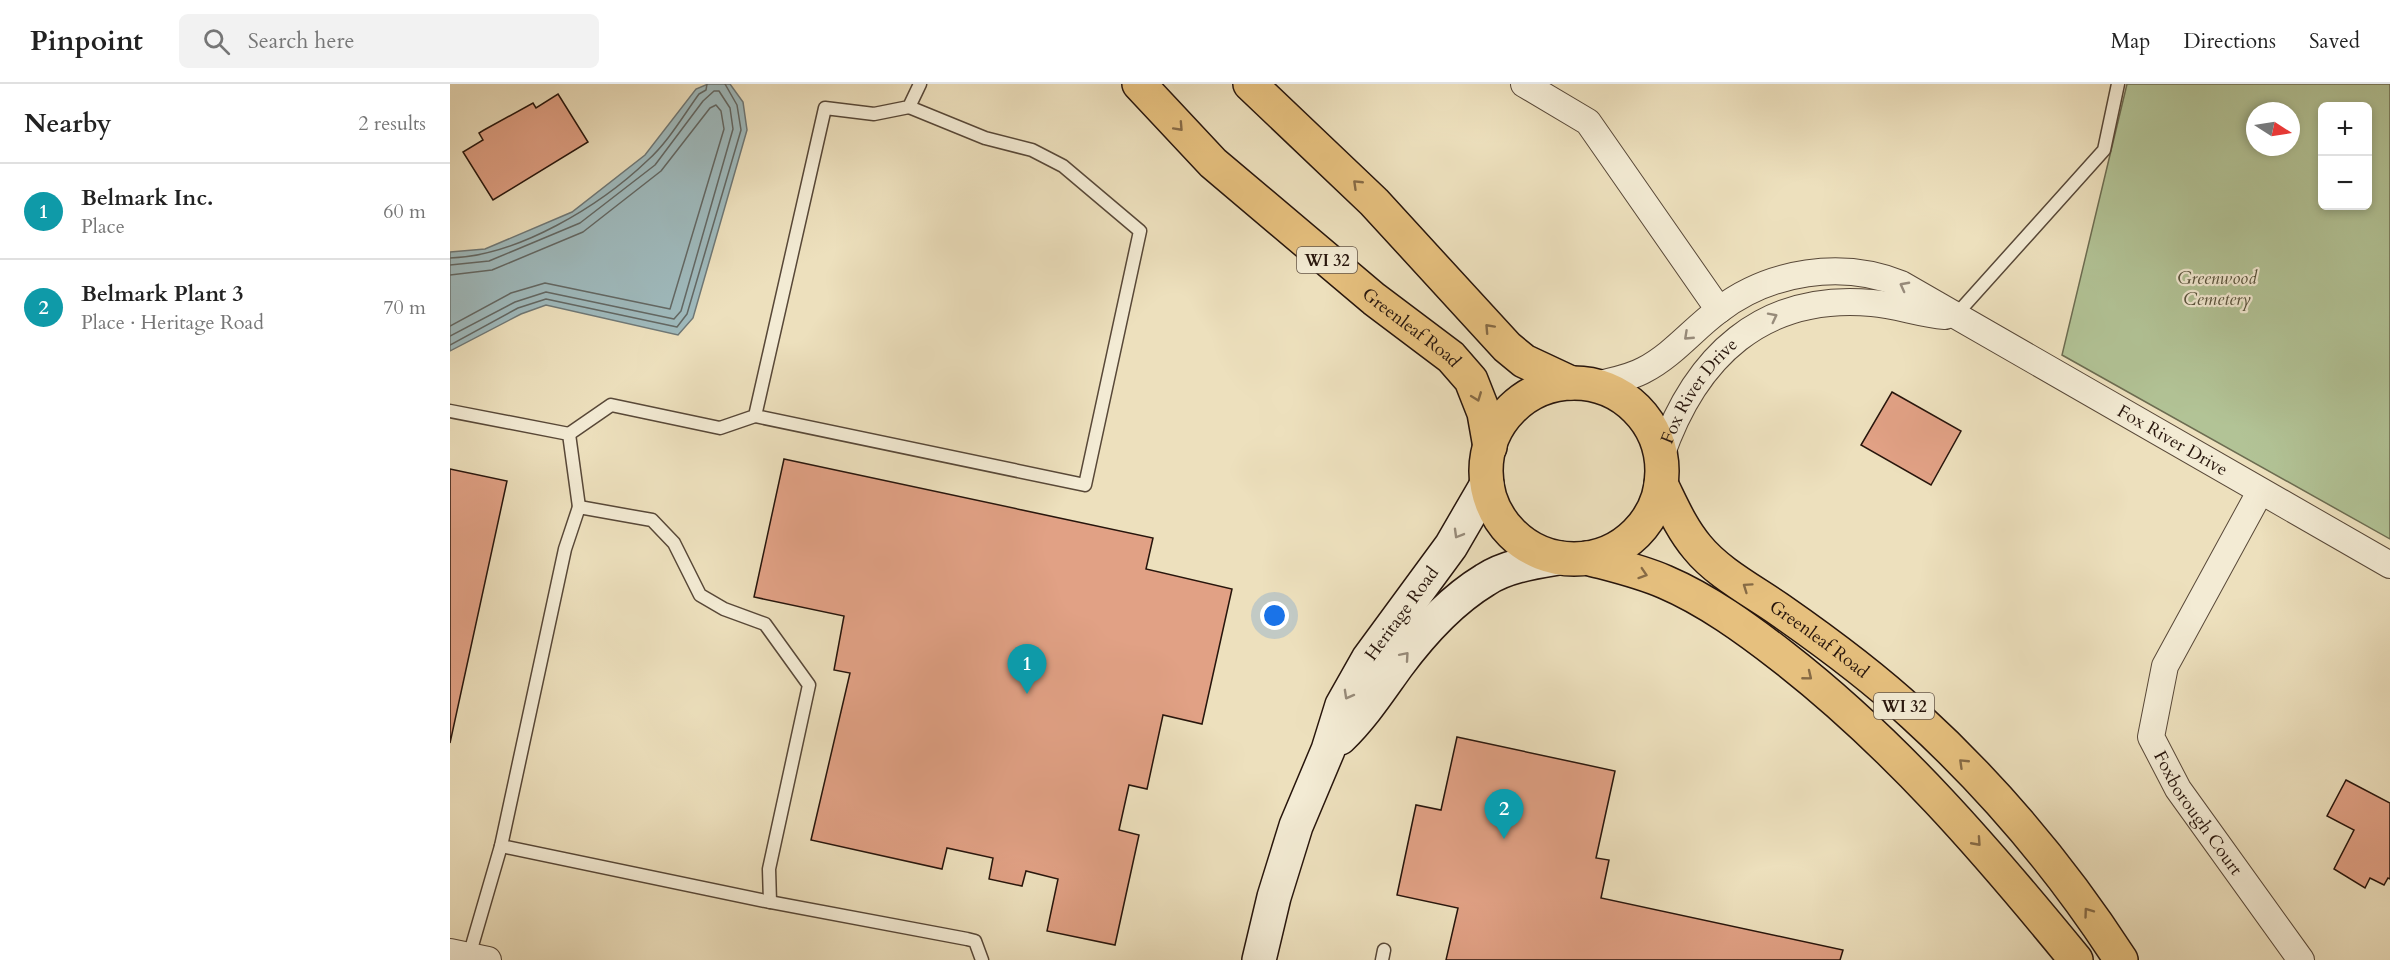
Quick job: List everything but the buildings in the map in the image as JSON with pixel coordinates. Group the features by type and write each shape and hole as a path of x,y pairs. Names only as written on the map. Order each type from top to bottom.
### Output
{"main road":[{"name":"Greenleaf Road","path":"1139,84 1213,163 1374,299 1451,357 1471,380 1484,413 1490,447"},
{"name":"WI 32","path":"1250,84 1374,202 1507,347 1524,361 1583,384 1618,394 1637,410 1652,430 1661,470"},
{"path":"1490,447 1499,424 1515,405 1547,387 1583,384"},
{"name":"WI 32","path":"1490,447 1487,484 1495,509 1511,532 1533,549 1573,558"},
{"name":"Greenleaf Road","path":"1661,470 1683,528 1698,549 1723,570 1826,642 1912,713 1976,775 2050,861 2121,960"},
{"path":"1573,558 1614,550 1636,533 1653,511 1661,470"},
{"name":"Heritage Road","path":"1259,960 1274,897 1296,826 1328,750 1342,705 1368,659 1451,546 1487,484"},
{"name":"Greenleaf Road","path":"1573,558 1642,573 1699,600 1753,633 1811,678 1869,729 1927,788 2005,874 2076,960"},
{"name":"Heritage Road","path":"1328,750 1355,724 1399,663 1443,614 1486,579 1529,563 1573,558"}],"street":[{"path":"1524,84 1588,122 1719,310"},
{"name":"Fox River Drive","path":"1583,384 1642,372 1669,354 1741,294 1769,281 1809,273 1845,272 1884,277 1901,284 1954,317 2390,565"},
{"name":"Fox River Drive","path":"1661,470 1670,429 1690,390 1716,356 1749,330 1782,313 1834,302 1872,303 1921,314 1954,317"},
{"name":"Foxborough Court","path":"2260,492 2165,666 2151,737 2178,789 2301,960"}],"lane":[{"path":"909,107 920,84"},
{"path":"1954,317 2104,150 2118,84"},
{"path":"450,411 569,434 611,405 720,428 755,416 1085,485 1140,231 1063,166 1032,150 985,138 909,107 874,114 825,108 755,416"},
{"path":"469,956 501,846 566,549 579,507 569,434"},
{"path":"579,507 652,520 674,543 700,595 724,609 765,624 809,685 768,869 770,902"},
{"path":"501,846 770,902 975,941 982,960"}],"green space":[{"name":"Greenwood Cemetery","path":"2127,84 2390,84 2390,539 2062,355"}],"water":[{"path":"708,84 730,84 743,102 747,130 693,318 678,335 546,305 521,314 450,351 450,252 485,249 572,212 645,155 696,89"}],"place":[{"name":"Belmark Inc.","path":"1027,694"},
{"name":"Belmark Plant 3","path":"1504,839"}]}
